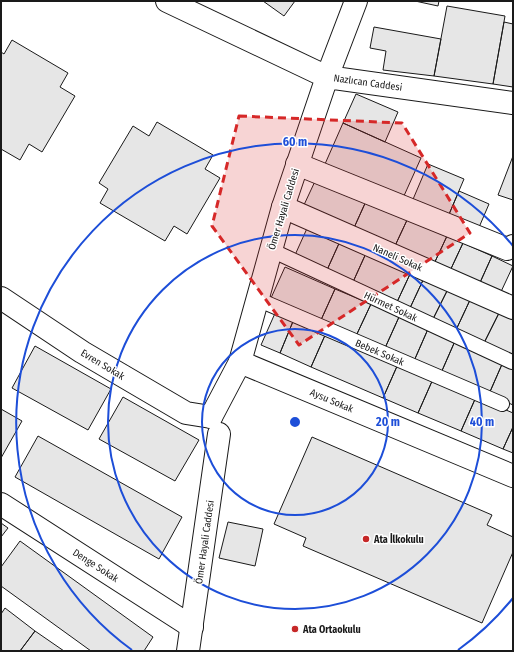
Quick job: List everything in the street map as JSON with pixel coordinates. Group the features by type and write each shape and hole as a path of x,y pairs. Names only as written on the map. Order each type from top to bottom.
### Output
{"street":[{"name":"Nazlıcan Caddesi","path":"167,1 327,77 513,103"},
{"name":"Ömer Hayali Caddesi","path":"188,651 215,425 240,362 283,207 297,164 327,77 356,1"},
{"path":"297,164 507,249 513,246"},
{"name":"Naneli Sokak","path":"283,207 513,308"},
{"name":"Evren Sokak","path":"1,298 82,352 186,413 215,425"},
{"name":"Aysu Sokak","path":"240,362 513,476"},
{"name":"Denge Sokak","path":"1,504 192,627"}],"lane":[{"name":"Hürmet Sokak","path":"271,250 512,362"},
{"name":"Bebek Sokak","path":"257,299 502,404"}],"highlighted area":[{"path":"239,116 402,123 470,233 299,345 212,226"}],"building":[{"path":"263,1 295,1 284,16"},
{"path":"415,1 439,1 438,6"},
{"path":"447,6 505,16 493,84 434,76"},
{"path":"504,22 513,24 513,87 493,84"},
{"path":"374,27 441,39 434,76 383,70 386,51 370,48"},
{"path":"12,40 68,73 60,87 75,96 42,152 29,144 20,160 1,149 1,52 4,54"},
{"path":"356,94 398,112 385,142 343,123"},
{"path":"157,122 213,155 205,169 220,178 187,234 174,226 165,241 100,203 108,189 99,183 133,126 149,136"},
{"path":"343,123 421,158 403,198 325,164"},
{"path":"513,156 513,200 498,195"},
{"path":"428,164 464,179 447,219 411,204"},
{"path":"317,177 367,199 353,230 303,207"},
{"path":"459,191 489,204 477,232 447,219"},
{"path":"367,199 408,218 394,248 353,230"},
{"path":"408,218 447,236 433,266 394,248"},
{"path":"309,224 341,239 327,270 295,255"},
{"path":"447,236 463,243 449,273 433,266"},
{"path":"341,239 367,251 353,282 327,270"},
{"path":"463,243 492,256 478,287 449,273"},
{"path":"367,251 411,272 397,302 353,282"},
{"path":"492,256 513,266 499,296 478,287"},
{"path":"285,267 335,289 321,320 271,298"},
{"path":"411,272 424,278 410,308 397,302"},
{"path":"424,278 448,289 433,319 410,308"},
{"path":"335,289 371,304 356,336 321,320"},
{"path":"448,289 470,300 456,330 433,319"},
{"path":"470,300 499,313 484,343 456,330"},
{"path":"371,304 399,317 385,348 356,336"},
{"path":"276,311 294,319 280,353 261,345"},
{"path":"499,313 513,320 513,357 484,343"},
{"path":"399,317 428,329 414,361 385,348"},
{"path":"294,319 326,333 311,367 280,353"},
{"path":"428,329 455,341 441,373 414,361"},
{"path":"326,333 398,364 383,398 311,367"},
{"path":"455,341 503,362 489,394 441,373"},
{"path":"35,346 111,389 88,430 12,388"},
{"path":"503,362 513,367 513,405 489,394"},
{"path":"398,364 433,379 418,413 383,398"},
{"path":"433,379 476,397 461,431 418,413"},
{"path":"123,397 199,440 175,481 99,439"},
{"path":"476,397 513,413 513,427 503,449 461,431"},
{"path":"1,409 22,421 1,458"},
{"path":"513,427 513,453 503,449"},
{"path":"38,436 182,517 159,559 15,477"},
{"path":"312,437 492,515 487,525 513,537 513,552 482,623 303,546 306,538 274,524"},
{"path":"228,522 263,529 255,566 219,558"},
{"path":"1,523 8,528 1,537"},
{"path":"20,541 153,637 144,651 91,651 1,586 1,567"},
{"path":"5,608 35,631 20,651 1,651 1,614"},
{"path":"35,631 64,651 20,651"}],"place":[{"name":"Ata İlkokulu","path":"366,539"},
{"name":"Ata Ortaokulu","path":"295,629"}]}
